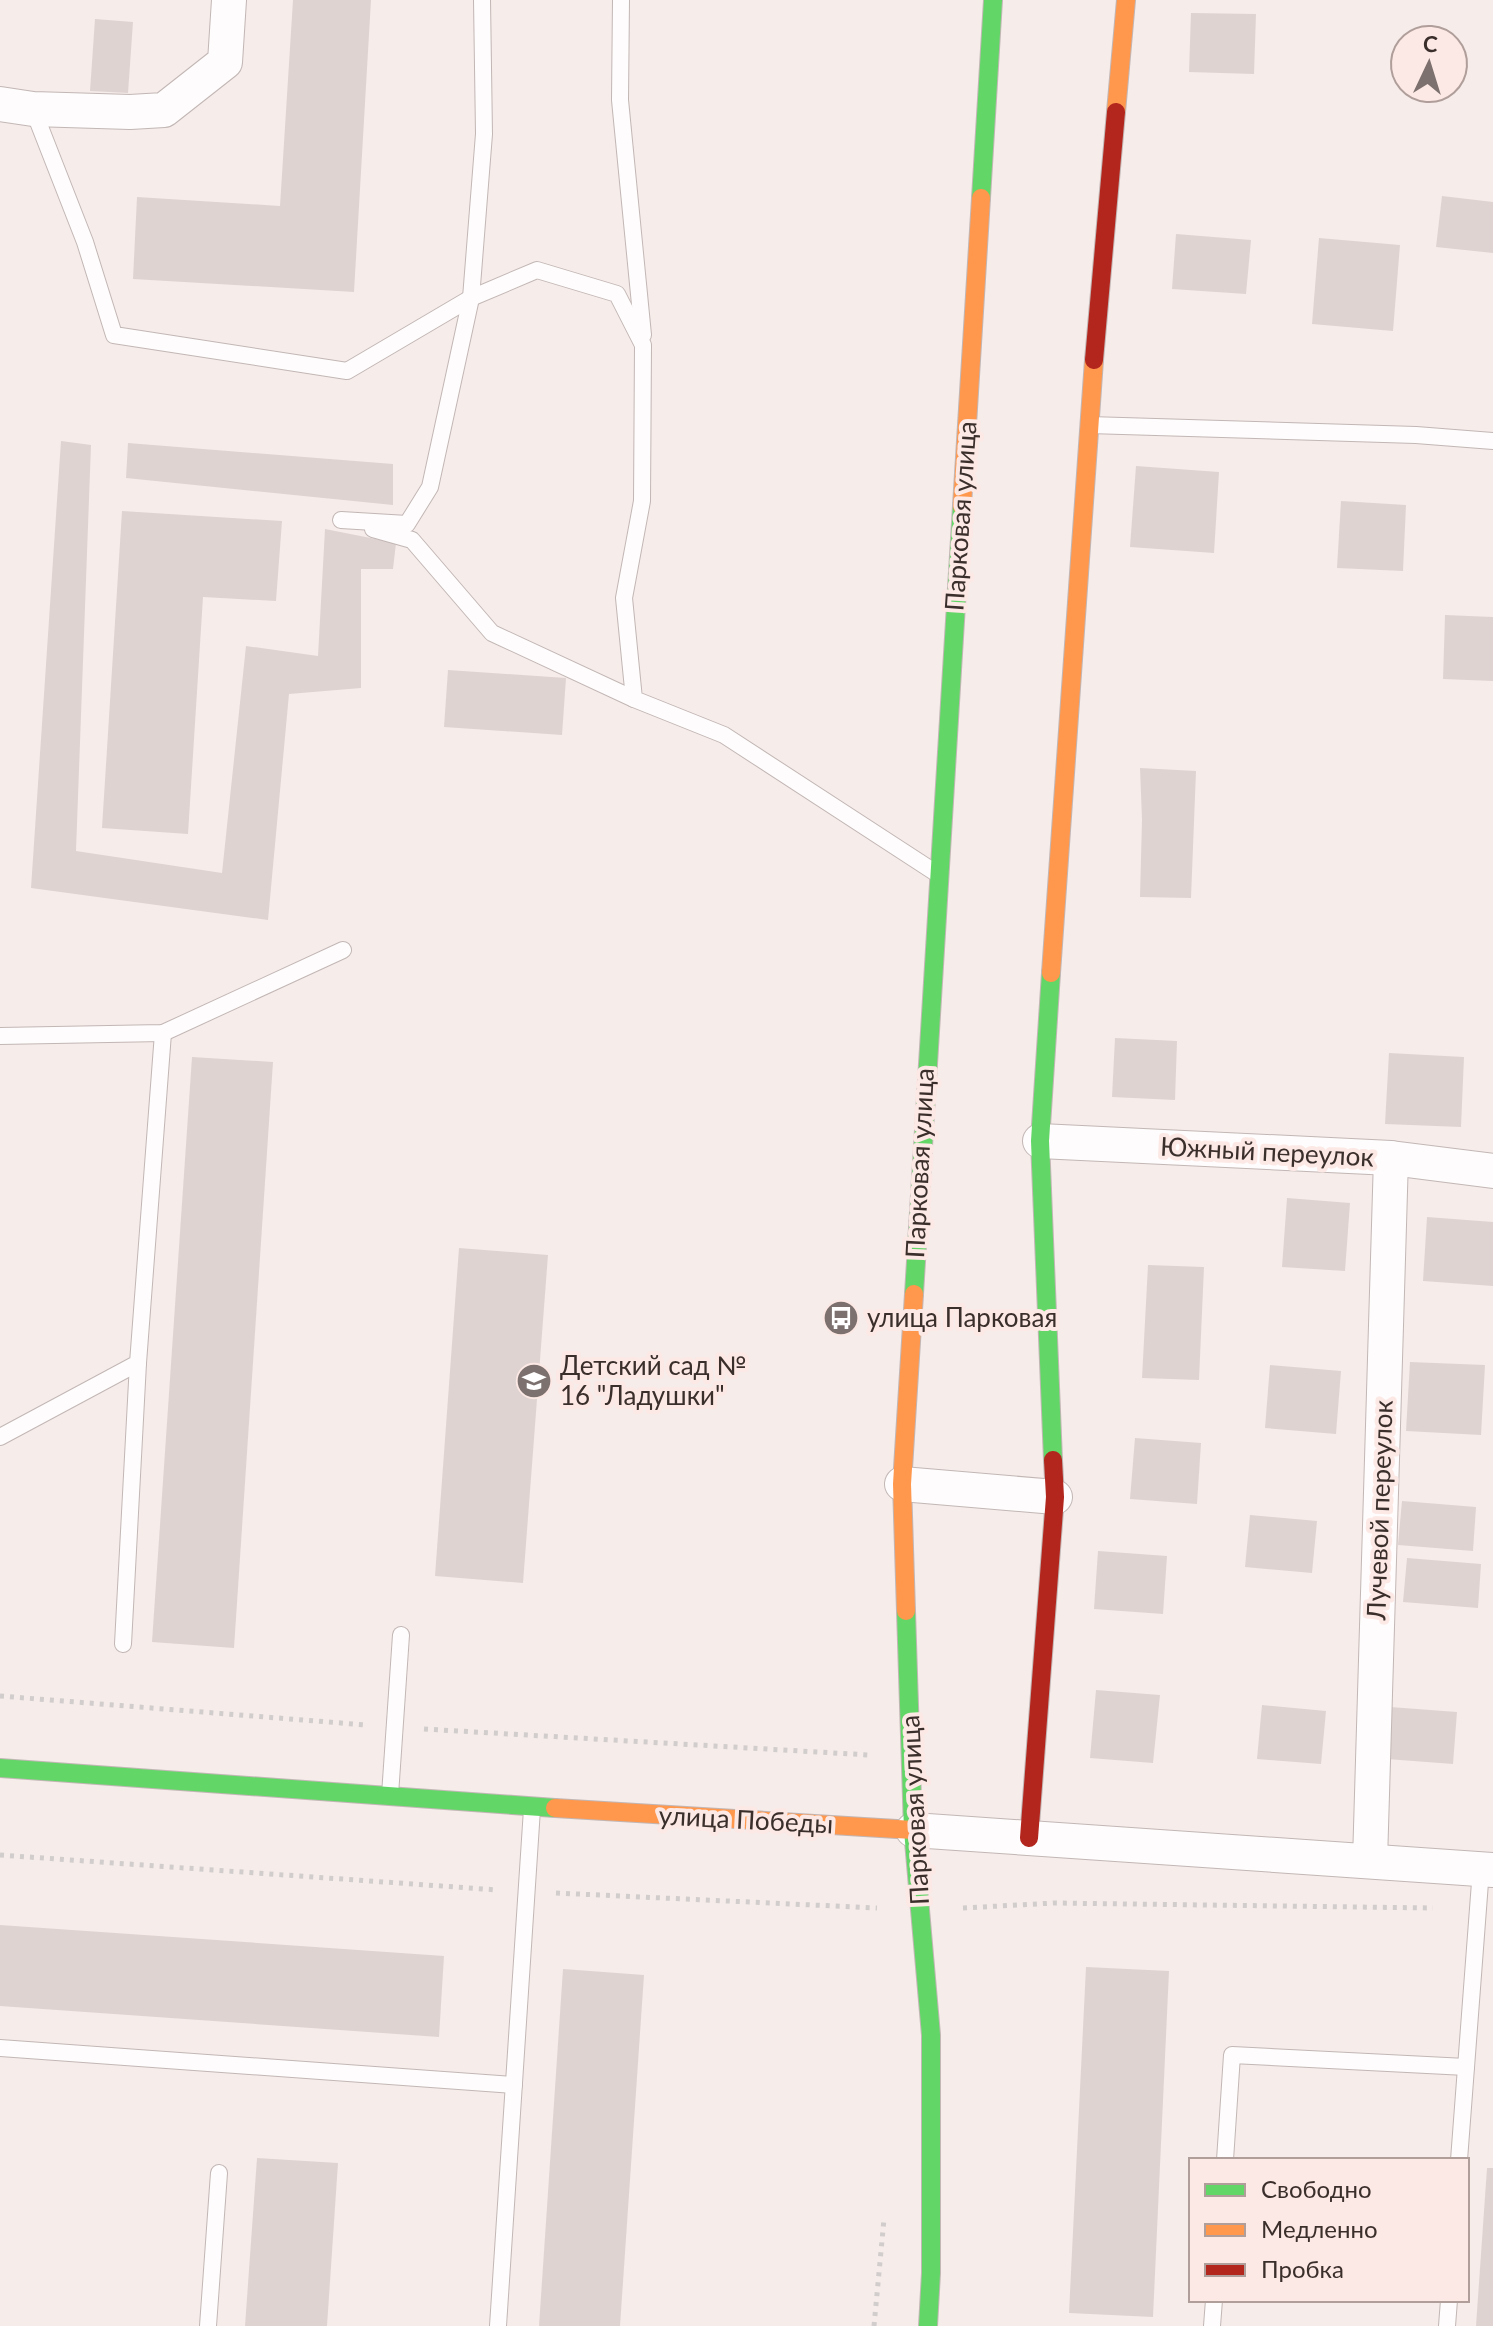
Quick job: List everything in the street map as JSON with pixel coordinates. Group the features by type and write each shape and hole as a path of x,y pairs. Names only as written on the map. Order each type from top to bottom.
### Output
{"street":[{"path":"0,104 33,109 164,110 225,62 229,0"},
{"name":"Парковая улица","path":"928,2326 931,2273 931,2035 913,1830 902,1484 993,0"},
{"path":"1029,1838 1055,1497 1040,1141 1088,425 1126,0"},
{"name":"Южный переулок","path":"1040,1141 1391,1158 1493,1171"},
{"name":"Лучевой переулок","path":"1370,1861 1391,1158"},
{"path":"902,1484 1055,1497"},
{"name":"улица Победы","path":"0,1768 533,1807 1487,1870"}],"lane":[{"path":"482,0 484,134 471,298 430,487 407,524 341,520 412,540 492,633 634,699 724,735 938,874"},
{"path":"621,0 620,100 643,345 642,501 624,598 634,699"},
{"path":"33,109 85,242 114,335 347,371 471,298 537,270 617,294 643,345"},
{"path":"1088,425 1416,435 1493,441"},
{"path":"0,1036 163,1033 343,950"},
{"path":"123,1644 138,1363 163,1033"},
{"path":"0,1437 138,1363"},
{"path":"390,1796 401,1635"},
{"path":"498,2326 533,1807"},
{"path":"1459,2158 1477,1909 1487,1870"},
{"path":"0,2048 514,2085"},
{"path":"1225,2158 1232,2055 1466,2067"},
{"path":"208,2326 219,2173"},
{"path":"1212,2326 1214,2302"},
{"path":"1447,2326 1449,2302"}],"path":[{"path":"0,1696 395,1728 911,1758"},
{"path":"0,1855 527,1892 920,1910 1054,1903 1477,1909"}],"building":[{"path":"293,0 371,0 354,292 133,279 137,197 280,206"},
{"path":"1191,13 1256,14 1254,74 1189,72"},
{"path":"95,19 133,22 128,93 90,91"},
{"path":"1442,196 1493,202 1493,253 1436,247"},
{"path":"1176,234 1251,240 1246,294 1172,289"},
{"path":"1319,238 1400,245 1393,331 1312,324"},
{"path":"61,441 91,445 76,851 222,873 246,646 318,656 325,529 396,543 393,569 361,569 361,688 289,694 268,920 31,888"},
{"path":"128,443 393,464 393,505 126,478"},
{"path":"1136,466 1219,472 1214,553 1130,547"},
{"path":"1341,501 1406,505 1403,571 1337,568"},
{"path":"122,511 282,521 276,601 203,597 188,834 102,828"},
{"path":"1445,615 1493,617 1493,681 1443,679"},
{"path":"448,670 566,678 562,735 444,727"},
{"path":"1140,768 1196,771 1191,898 1140,897"},
{"path":"1115,1038 1177,1041 1175,1100 1112,1097"},
{"path":"1389,1053 1464,1057 1461,1127 1385,1124"},
{"path":"192,1057 273,1062 234,1648 152,1642"},
{"path":"1287,1198 1350,1203 1345,1271 1282,1267"},
{"path":"1427,1217 1493,1222 1493,1286 1423,1281"},
{"path":"459,1248 548,1255 523,1583 435,1576"},
{"path":"1148,1265 1204,1267 1199,1380 1142,1378"},
{"path":"1410,1362 1485,1365 1481,1435 1406,1431"},
{"path":"1270,1365 1341,1371 1336,1434 1265,1428"},
{"path":"1135,1438 1201,1443 1197,1504 1130,1499"},
{"path":"1402,1501 1476,1507 1473,1551 1398,1545"},
{"path":"1250,1515 1317,1521 1312,1573 1245,1567"},
{"path":"1098,1551 1167,1556 1163,1614 1094,1609"},
{"path":"1407,1558 1481,1564 1478,1608 1403,1602"},
{"path":"1096,1690 1160,1695 1153,1763 1090,1758"},
{"path":"1262,1705 1326,1711 1321,1764 1257,1759"},
{"path":"1390,1707 1457,1712 1453,1764 1387,1759"},
{"path":"0,1925 444,1956 439,2037 0,2006"},
{"path":"1086,1967 1169,1971 1153,2317 1069,2313"},
{"path":"563,1969 644,1975 620,2326 539,2326"},
{"path":"257,2158 338,2163 327,2326 245,2326"},
{"path":"1487,2168 1493,2168 1493,2326 1476,2326"}],"traffic: fast":[{"path":"981,198 993,0"},
{"path":"914,1294 962,506"},
{"path":"1051,973 1040,1141 1053,1460"},
{"path":"906,1611 913,1830 931,2035 931,2273 928,2326"},
{"path":"0,1768 555,1808"}],"traffic: slow":[{"path":"1116,112 1126,0"},
{"path":"962,506 981,198"},
{"path":"1051,973 1094,360"},
{"path":"906,1611 902,1484 914,1294"},
{"path":"555,1808 913,1830"}],"traffic: jam":[{"path":"1094,360 1116,112"},
{"path":"1029,1838 1055,1497 1053,1460"}],"place":[{"name":"улица Парковая","path":"841,1318"},
{"name":"Детский сад № 16 \"Ладушки\"","path":"534,1381"}]}
